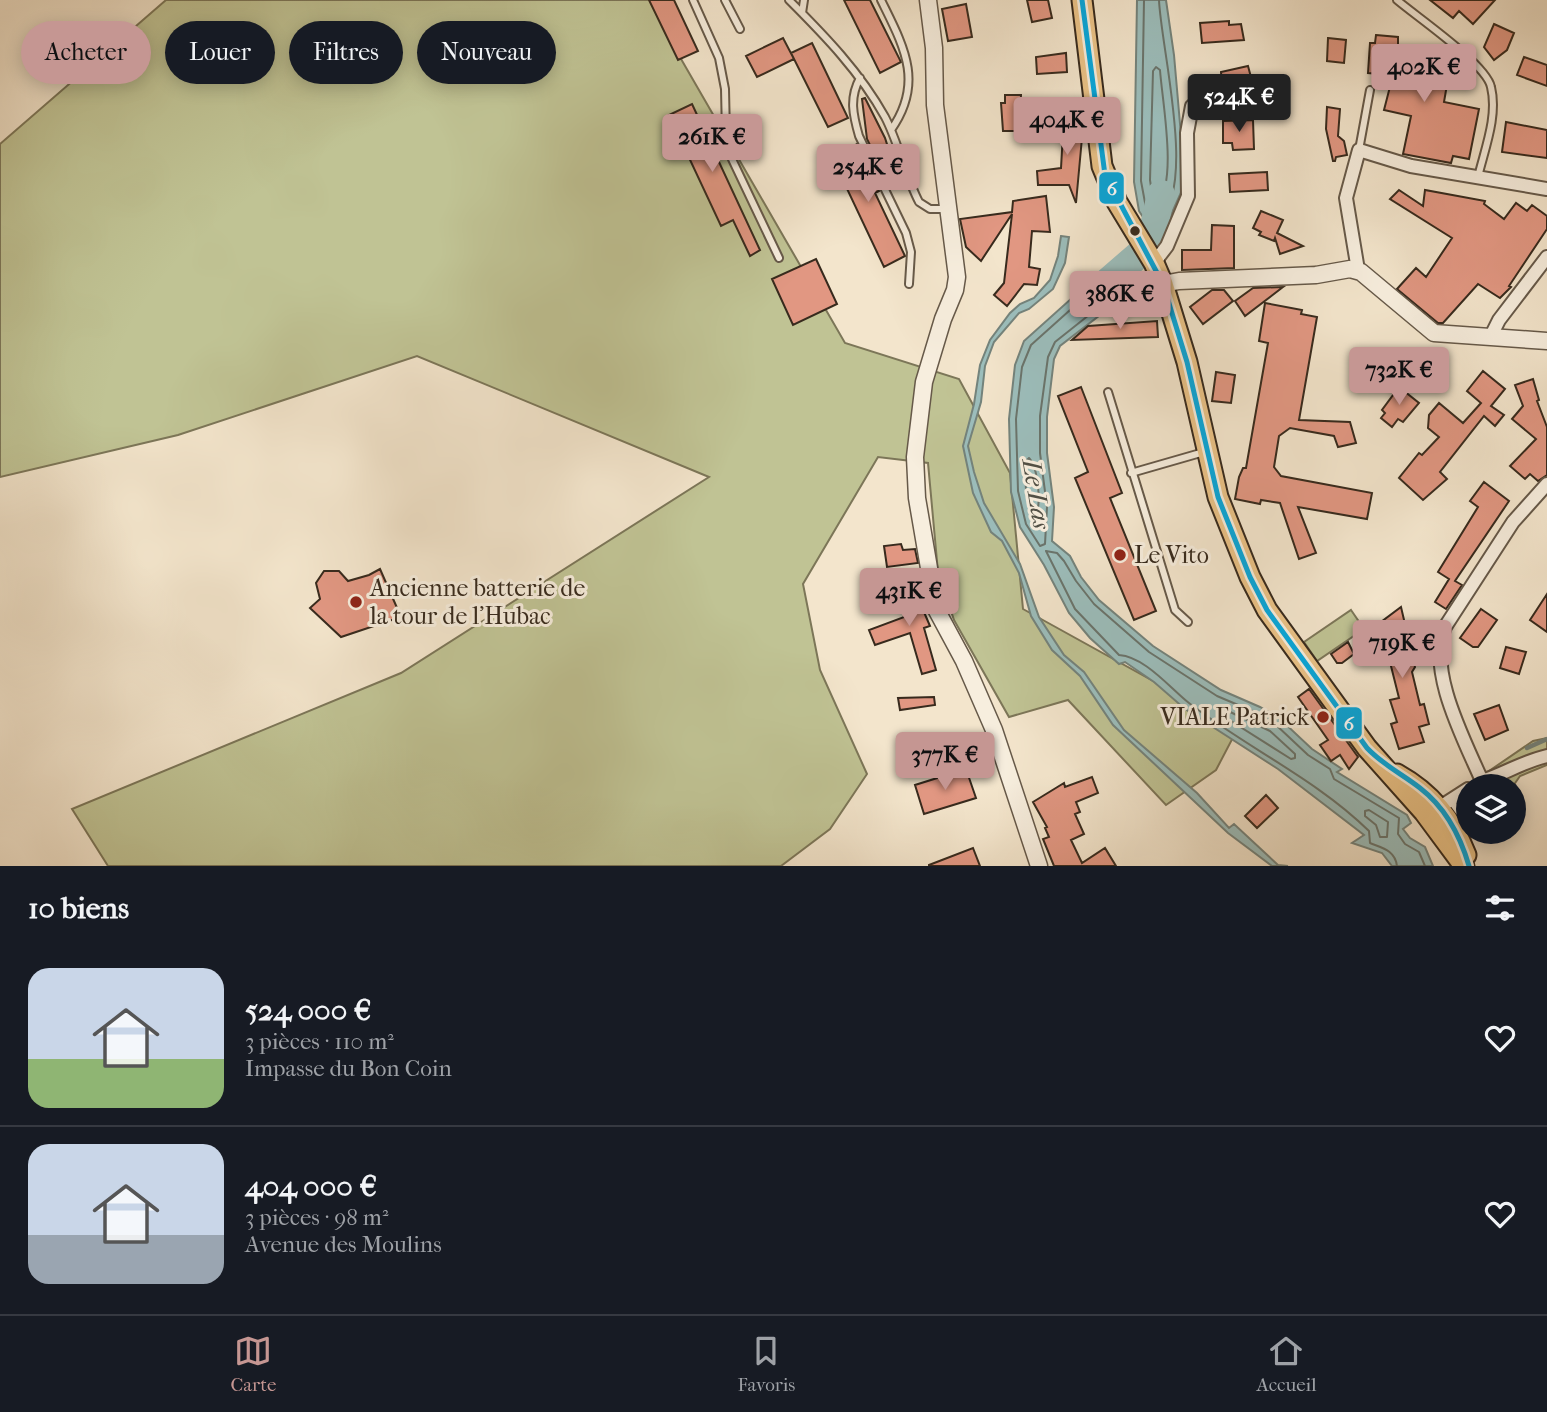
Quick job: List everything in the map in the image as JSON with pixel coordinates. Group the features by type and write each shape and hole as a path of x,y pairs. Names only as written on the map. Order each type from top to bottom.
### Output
{"main road":[{"path":"1082,0 1102,166 1117,202 1163,285 1187,362 1206,452 1222,509 1258,595 1383,767 1406,793 1452,822"},
{"path":"1383,767 1420,788 1452,822 1467,866"}],"street":[{"path":"928,0 934,48 935,105 950,208 957,283 924,382 915,457 917,498 936,609 964,661 994,730 1039,866"},
{"path":"1147,253 1167,246 1188,195 1187,134 1192,106"},
{"path":"1547,189 1411,166 1359,150 1346,198 1358,270 1434,333 1547,341"},
{"path":"1491,336 1499,320 1547,257"},
{"path":"1163,285 1179,281 1316,275 1358,270"},
{"path":"1476,774 1440,672 1441,636 1465,593 1513,522 1547,484"},
{"path":"1503,774 1526,761 1547,756"}],"lane":[{"path":"694,0 719,58 725,89 726,134 731,157 779,258"},
{"path":"725,0 740,29"},
{"path":"789,0 860,78 891,130 919,202 930,209 950,208"},
{"path":"802,13 804,0"},
{"path":"881,0 905,48 909,65 905,97 891,130"},
{"path":"1397,0 1477,65 1491,85 1493,117 1478,177"},
{"path":"860,78 853,101 854,119 859,136 906,233 911,252 909,285"},
{"path":"1359,150 1370,90"},
{"path":"1108,392 1175,610 1188,622"},
{"path":"1131,472 1206,452"}],"green space":[{"path":"166,0 664,0 662,26 845,343 959,379 1010,473 1023,609 1238,728 1216,770 1166,805 1068,700 1009,717 954,620 938,572 928,463 878,457 803,584 820,670 867,774 830,829 781,866 108,866 72,809 401,673 709,477 417,356 178,435 0,477 0,144 69,84 151,84 151,21 142,21"},
{"path":"1351,610 1364,629 1317,661 1304,642"},
{"path":"1547,738 1547,765 1525,774 1485,774 1533,741"},
{"path":"1456,794 1456,811 1448,799"}],"water":[{"path":"1137,0 1166,0 1174,55 1183,188 1159,242 1139,211 1134,182"},
{"path":"1061,236 1069,237 1065,263 1053,289 1029,309 1019,313 994,342 985,366 981,402 968,446 984,503 1020,564 1039,617 1064,655 1084,672 1124,730 1197,793 1229,828 1234,824 1278,865 1288,866 1272,866 1228,833 1113,725 1080,676 1052,650 1031,616 1019,573 1002,541 991,532 973,493 963,446 974,404 980,365 990,340 1010,313 1020,304 1034,298 1050,280"},
{"path":"1120,255 1138,285 1130,290 1124,284 1106,301 1100,315 1060,346 1054,359 1047,417 1047,453 1054,507 1052,541 1070,556 1081,577 1099,600 1153,646 1221,690 1279,718 1312,749 1342,769 1337,772 1407,815 1411,823 1403,829 1410,838 1425,847 1433,866 1392,866 1382,853 1352,843 1364,835 1278,769 1185,709 1154,682 1125,662 1119,664 1090,638 1069,613 1020,527 1011,492 1009,419 1015,365 1024,341"}],"building":[{"path":"649,0 674,0 698,51 678,60"},
{"path":"844,0 870,0 901,62 880,73"},
{"path":"1027,0 1048,0 1052,18 1032,22"},
{"path":"1430,0 1495,0 1473,24 1459,11 1453,18"},
{"path":"966,4 972,37 948,41 942,9"},
{"path":"1229,21 1229,25 1241,24 1244,40 1202,43 1200,23"},
{"path":"1494,24 1514,33 1507,50 1494,60 1484,47"},
{"path":"1376,35 1398,37 1398,55 1450,67 1444,102 1479,109 1469,159 1453,156 1451,163 1403,154 1411,116 1384,110 1393,75 1368,73 1370,43 1375,43"},
{"path":"783,38 794,59 757,77 746,56"},
{"path":"1328,38 1346,40 1344,63 1327,61"},
{"path":"812,43 848,118 828,127 791,53"},
{"path":"1066,53 1067,72 1037,74 1036,57"},
{"path":"1524,57 1547,65 1547,86 1517,75"},
{"path":"1248,66 1252,81 1243,83 1245,93 1223,97 1221,72"},
{"path":"1005,95 1021,95 1019,131 1003,131 1001,103 1005,103"},
{"path":"865,98 885,138 899,182 890,186 867,139 862,99"},
{"path":"692,104 760,250 750,256 733,220 721,226 669,115"},
{"path":"1327,107 1340,109 1338,136 1344,141 1347,155 1336,157 1335,161 1326,129"},
{"path":"1064,115 1084,116 1076,203 1069,185 1038,185 1037,171 1061,168"},
{"path":"1253,120 1254,149 1233,150 1232,143 1223,143 1223,121"},
{"path":"1506,122 1547,130 1547,158 1502,152"},
{"path":"857,144 879,191 875,193 905,256 884,267 832,157"},
{"path":"1267,172 1268,190 1230,192 1229,174"},
{"path":"1399,190 1423,206 1425,190 1485,201 1484,204 1504,219 1516,203 1527,211 1532,205 1547,216 1547,229 1509,286 1511,287 1500,298 1478,284 1443,323 1438,323 1397,289 1416,268 1426,277 1452,238 1390,199"},
{"path":"1046,196 1050,232 1032,231 1029,267 1040,269 1037,285 1024,284 1007,306 994,295 1004,283 1012,214 981,261 966,247 960,219 1012,212 1013,201"},
{"path":"1261,211 1283,220 1277,233 1303,246 1280,254 1275,238 1274,241 1259,235 1261,232 1253,228"},
{"path":"1212,225 1234,226 1234,268 1182,270 1182,250 1211,250"},
{"path":"816,259 837,304 793,325 772,279"},
{"path":"1283,287 1245,316 1235,301 1253,288"},
{"path":"1212,290 1224,290 1233,301 1203,324 1190,307"},
{"path":"1265,303 1302,310 1301,314 1317,317 1299,420 1350,422 1356,443 1338,447 1334,436 1290,428 1279,436 1274,467 1281,476 1372,493 1367,519 1298,507 1316,553 1299,559 1280,503 1261,500 1260,504 1235,499 1239,477 1243,468 1246,468 1268,343 1259,341"},
{"path":"1157,321 1158,337 1072,340 1088,326"},
{"path":"1483,371 1505,389 1491,406 1504,415 1495,426 1484,416 1440,472 1447,479 1423,500 1399,478 1419,453 1422,455 1439,437 1428,428 1429,415 1439,403 1463,423 1481,403 1467,391"},
{"path":"1216,372 1235,375 1231,403 1212,401"},
{"path":"1533,379 1539,400 1537,401 1547,427 1547,475 1538,481 1530,474 1525,479 1510,466 1536,439 1512,419 1523,406 1515,385"},
{"name":"Le Vito","path":"1081,387 1122,493 1110,498 1156,611 1134,620 1075,478 1088,472 1058,396"},
{"path":"1399,387 1419,403 1403,422 1398,419 1392,427 1381,418 1385,413 1382,410"},
{"path":"1484,482 1509,501 1455,581 1462,585 1446,609 1435,602 1449,579 1438,572 1478,507 1470,501"},
{"path":"901,544 903,550 915,549 918,563 887,567 884,546"},
{"name":"Ancienne batterie de la tour de l'Hubac","path":"380,569 401,617 341,637 310,608 320,599 316,583 324,571 339,571 348,581"},
{"path":"911,582 930,626 924,628 936,670 922,674 910,633 875,645 869,630 907,616 897,589"},
{"path":"1547,594 1547,632 1530,620"},
{"path":"1401,607 1415,667 1412,672 1420,705 1424,704 1429,724 1419,727 1424,742 1399,749 1391,724 1397,722 1390,700 1399,698 1384,650 1371,634 1377,625"},
{"path":"1481,609 1497,620 1478,647 1473,647 1460,638"},
{"path":"1348,642 1354,654 1342,663 1337,663 1331,654"},
{"path":"1506,647 1526,652 1519,674 1500,668"},
{"path":"1309,689 1358,757 1349,769 1340,755 1331,761 1320,745 1328,740 1298,697"},
{"path":"934,697 935,705 900,710 898,698"},
{"path":"1499,705 1508,730 1485,740 1474,714"},
{"path":"966,769 976,798 924,814 915,785"},
{"path":"1092,777 1098,793 1076,802 1080,812 1075,814 1084,834 1071,840 1082,863 1105,848 1116,866 1054,866 1043,839 1049,837 1045,828 1047,827 1033,802 1064,783 1065,787"},
{"path":"1266,795 1278,808 1257,828 1245,816"},
{"path":"973,848 980,866 929,866 929,865"}],"waterway":[{"name":"Le Las","path":"1098,290 1150,245 1161,194"},
{"path":"1527,748 1547,739"}],"transit line":[{"name":"6","path":"1082,0 1105,175 1163,284 1187,362 1218,497 1250,577 1267,610 1367,748 1420,788 1445,813 1469,866"}],"place":[{"name":"Le Vito","path":"1120,555"},
{"name":"Ancienne batterie de la tour de l'Hubac","path":"356,602"},
{"name":"VIALE Patrick","path":"1323,717"}]}
